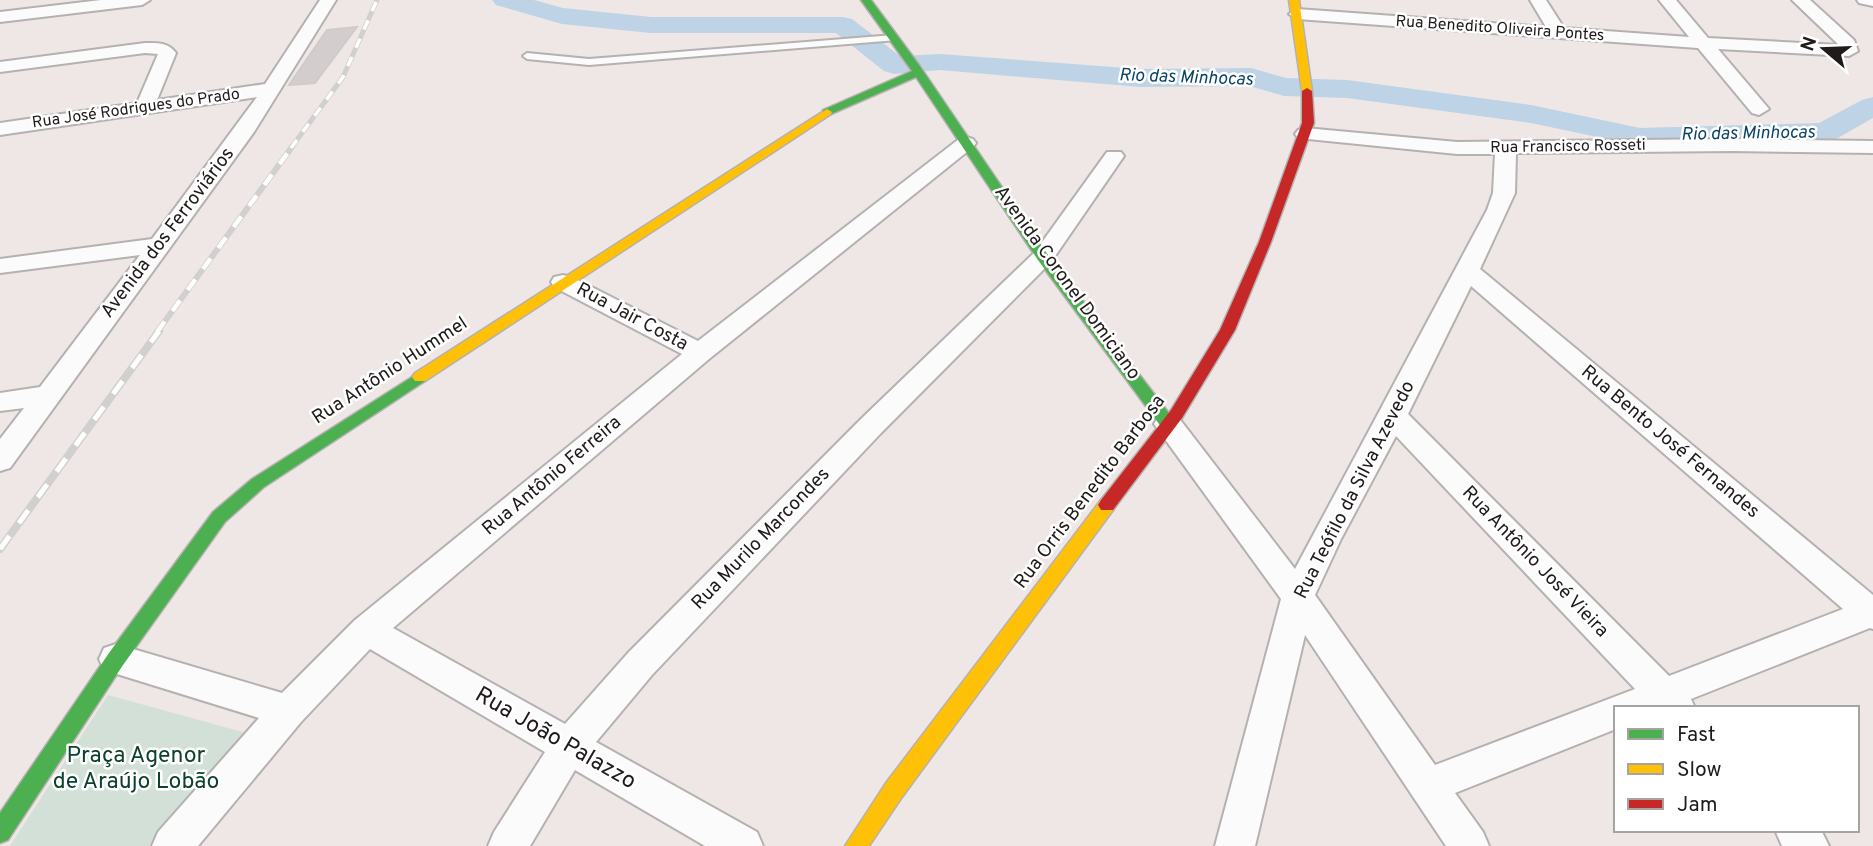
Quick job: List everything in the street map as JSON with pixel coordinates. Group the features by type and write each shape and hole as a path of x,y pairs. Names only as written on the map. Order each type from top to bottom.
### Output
{"street":[{"path":"0,17 142,0"},
{"name":"Avenida dos Ferroviários","path":"0,460 46,395 161,245 273,89 328,0"},
{"name":"Avenida Coronel Domiciano","path":"866,0 917,69 1043,257 1298,597 1469,846"},
{"path":"1538,0 1559,33"},
{"path":"1667,0 1759,109"},
{"name":"Rua Benedito Oliveira Pontes","path":"1295,7 1559,33 1849,51 1850,47 1800,0"},
{"path":"1865,0 1873,1"},
{"name":"Rua Orris Benedito Barbosa","path":"856,846 894,790 1168,424 1213,357 1236,312 1305,135 1309,115 1308,98 1295,7"},
{"path":"0,67 145,48 162,49 167,53 145,107"},
{"name":"Rua Antônio Hummel","path":"0,832 116,659 219,517 258,482 838,105 917,69"},
{"name":"Rua José Rodrigues do Prado","path":"0,129 273,89"},
{"name":"Rua Francisco Rosseti","path":"1305,135 1414,145 1506,149 1732,145 1873,146"},
{"name":"Rua Antônio Ferreira","path":"172,846 288,711 367,630 700,353 966,143"},
{"name":"Rua Teófilo da Silva Azevedo","path":"1235,846 1298,597 1326,538 1393,416 1498,211 1504,193 1506,149"},
{"name":"Rua Murilo Marcondes","path":"508,846 568,748 640,664 719,581 1043,257 1114,156"},
{"path":"0,266 161,245"},
{"name":"Rua Bento José Fernandes","path":"1466,269 1872,613"},
{"name":"Rua Jair Costa","path":"563,282 700,353"},
{"path":"0,402 46,395"},
{"name":"Rua Antônio José Vieira","path":"1393,416 1671,700"},
{"path":"1638,706 1671,700 1872,613"},
{"name":"Rua João Palazzo","path":"367,630 568,748 743,846"},
{"path":"116,659 288,711"},
{"path":"1428,786 1614,713"},
{"path":"1796,832 1809,846"}],"lane":[{"path":"527,56 589,62 898,43"}],"green space":[{"name":"Praça Agenor de Araújo Lobão","path":"108,695 250,734 153,846 10,846"}],"building":[{"path":"357,27 315,83 289,85 327,30"}],"waterway":[{"name":"Rio das Minhocas","path":"505,0 562,16 651,25 843,25 894,65 940,62 1140,78 1251,77 1284,87 1347,89 1531,114 1640,137 1825,132 1873,106"}],"railway":[{"path":"291,148 343,77 377,0"},
{"path":"157,332 292,147"},
{"path":"0,549 159,331"}],"traffic: fast":[{"path":"866,0 915,67 1043,257 1168,424"},
{"path":"827,112 918,72"},
{"path":"0,832 116,659 219,517 258,483 420,377"}],"traffic: slow":[{"path":"1294,0 1307,91"},
{"path":"420,377 827,112"},
{"path":"856,846 894,790 1107,505"}],"traffic: jam":[{"path":"1107,505 1176,414 1227,330 1265,242 1308,123 1307,91"}]}
